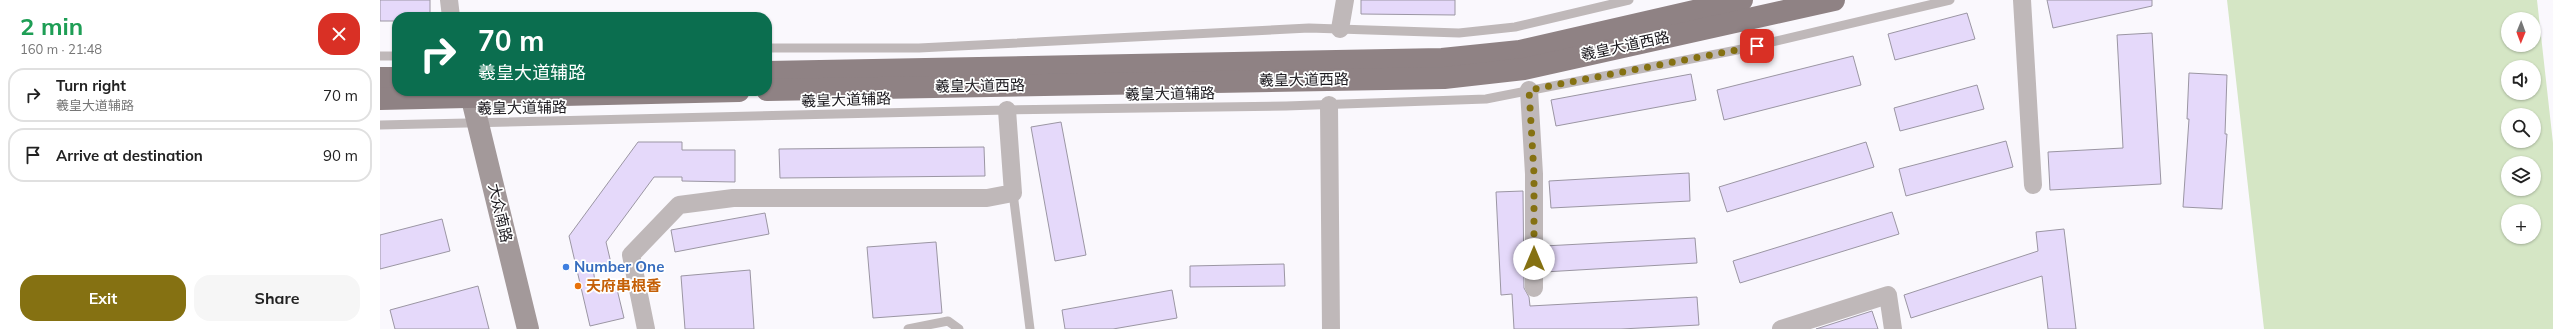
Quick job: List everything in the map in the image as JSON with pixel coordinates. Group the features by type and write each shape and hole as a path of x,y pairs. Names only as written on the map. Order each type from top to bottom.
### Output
{"main road":[{"name":"羲皇大道西路","path":"772,72 1442,59 1520,51 1742,0"},
{"name":"羲皇大道西路","path":"772,90 1444,78 1524,69 1834,0"},
{"path":"380,78 392,78"},
{"path":"380,99 435,96"},
{"name":"大众南路","path":"471,96 528,329"}],"street":[{"path":"449,0 450,12"},
{"path":"1340,29 1345,0"},
{"path":"2022,0 2033,185"},
{"path":"1529,90 1534,174 1534,288"},
{"path":"1329,105 1331,329"},
{"path":"646,329 631,255 680,205 733,198 987,198 1013,193 1007,110"},
{"path":"1781,329 1888,295 1893,329"}],"lane":[{"path":"772,48 919,48 1309,28 1467,33 1515,28 1629,0"},
{"name":"羲皇大道辅路","path":"380,126 1007,110 1329,105 1486,99 1742,49 1950,0"},
{"path":"380,56 392,56"},
{"path":"1013,193 1030,329"},
{"path":"908,329 948,321 960,329"}],"green space":[{"path":"2227,0 2537,0 2538,12 2501,12 2501,52 2541,52 2541,36 2553,143 2553,329 2264,329"}],"building":[{"path":"380,0 430,0 430,12 392,12 392,21 380,21"},
{"path":"1361,0 1455,0 1455,15 1361,14"},
{"path":"2047,0 2152,0 2152,6 2053,28"},
{"path":"1967,13 1975,39 1895,60 1888,34"},
{"path":"2152,33 2161,184 2050,190 2048,152 2123,148 2117,35"},
{"path":"1853,56 1861,85 1724,120 1717,90"},
{"path":"2189,73 2227,75 2225,134 2227,134 2222,209 2183,207 2189,119 2187,119"},
{"path":"1691,74 1696,100 1556,126 1551,100"},
{"path":"1977,85 1984,109 1900,131 1894,108"},
{"path":"1061,122 1086,255 1055,261 1031,127"},
{"path":"2006,141 2013,167 1906,196 1899,169"},
{"path":"638,142 682,142 682,150 735,150 735,182 682,181 682,177 654,177 606,242 611,263 593,267 595,283 615,281 624,318 590,326 569,236"},
{"path":"1866,142 1874,167 1727,212 1719,187"},
{"path":"984,147 985,176 780,178 779,149"},
{"path":"1689,173 1690,201 1551,208 1549,181"},
{"path":"1523,191 1524,288 1529,297 1530,306 1697,297 1699,325 1621,329 1514,329 1512,294 1501,295 1496,192"},
{"path":"1892,212 1899,234 1740,283 1733,261"},
{"path":"765,213 769,234 675,252 671,230"},
{"path":"442,219 450,251 380,269 380,235"},
{"path":"2064,229 2076,329 2048,329 2042,276 1911,318 1904,295 2038,251 2036,232"},
{"path":"1695,238 1697,263 1544,272 1544,246"},
{"path":"936,242 942,313 873,318 867,247"},
{"path":"1284,264 1285,286 1190,287 1190,266"},
{"path":"750,270 754,329 685,329 681,276"},
{"path":"478,286 489,329 395,329 390,310"},
{"path":"1172,290 1177,318 1113,329 1065,329 1062,310"},
{"path":"1872,311 1878,329 1816,329"}],"place":[{"name":"Number One","path":"566,267"},
{"name":"天府串根香","path":"578,286"}],"route":[{"path":"1534,259 1534,174 1529,90 1757,46"}]}
